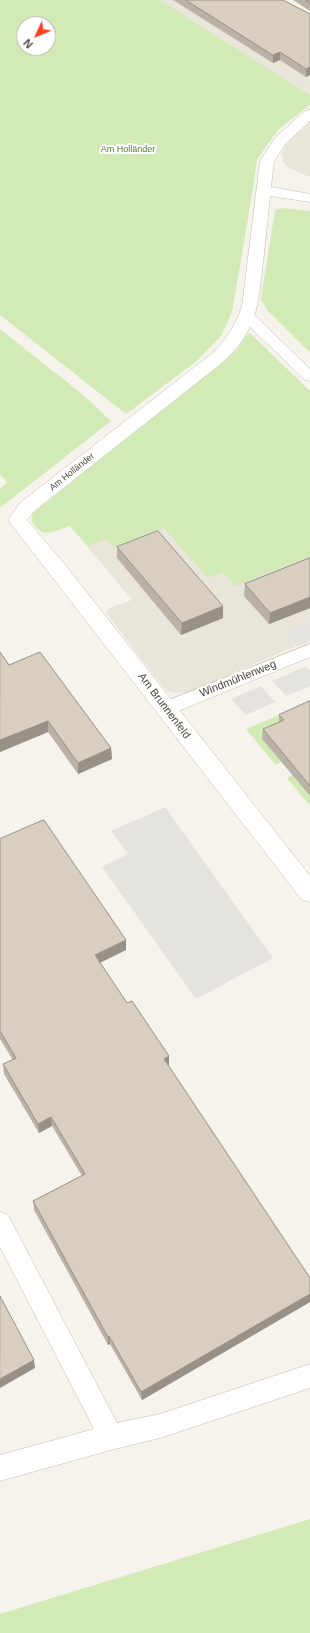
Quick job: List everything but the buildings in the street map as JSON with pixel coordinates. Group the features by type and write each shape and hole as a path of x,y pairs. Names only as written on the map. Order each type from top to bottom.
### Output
{"street":[{"name":"Am Holländer","path":"17,520 27,507 227,349 236,337 247,316 252,294 267,161 281,140 310,114"},
{"path":"264,190 310,198"},
{"name":"Am Brunnenfeld","path":"17,520 59,571 165,709 310,893"}],"lane":[{"path":"247,316 310,377"},
{"name":"Windmühlenweg","path":"165,709 310,650"},
{"path":"0,1223 111,1437"},
{"path":"0,1468 111,1437 160,1426 310,1376"}],"shaded area":[{"path":"160,0 265,0 310,27 310,95"},
{"path":"310,121 310,177 289,168 284,163 281,154 285,146"},
{"path":"159,516 310,549 310,621 284,633 295,645 294,647 192,691 183,693 167,692 106,613 110,608 132,600 87,546"},
{"path":"310,621 310,641 297,647 284,633"},
{"path":"306,666 310,671 310,686 286,696 272,681"},
{"path":"261,686 275,702 246,715 231,699"},
{"path":"165,807 273,958 196,999 102,867 128,854 111,831"}],"green space":[{"name":"Am Holländer","path":"0,0 160,0 310,95 310,105 279,129 257,159 232,312 221,336 198,360 126,414 0,315"},
{"path":"283,208 310,211 310,353 267,310 261,299 275,210"},
{"path":"0,329 82,394 111,421 0,508 0,489 7,482 0,475"},
{"path":"250,333 310,391 310,556 235,586 223,572 208,578 164,528 114,547 106,539 87,546 70,526 48,533 39,530 35,526 31,520 33,513 237,350 245,337"},
{"path":"310,702 262,739 281,762 276,765 246,729"},
{"path":"292,775 310,796 310,806 287,778"},
{"path":"310,1519 310,1633 0,1633 0,1614"}]}
